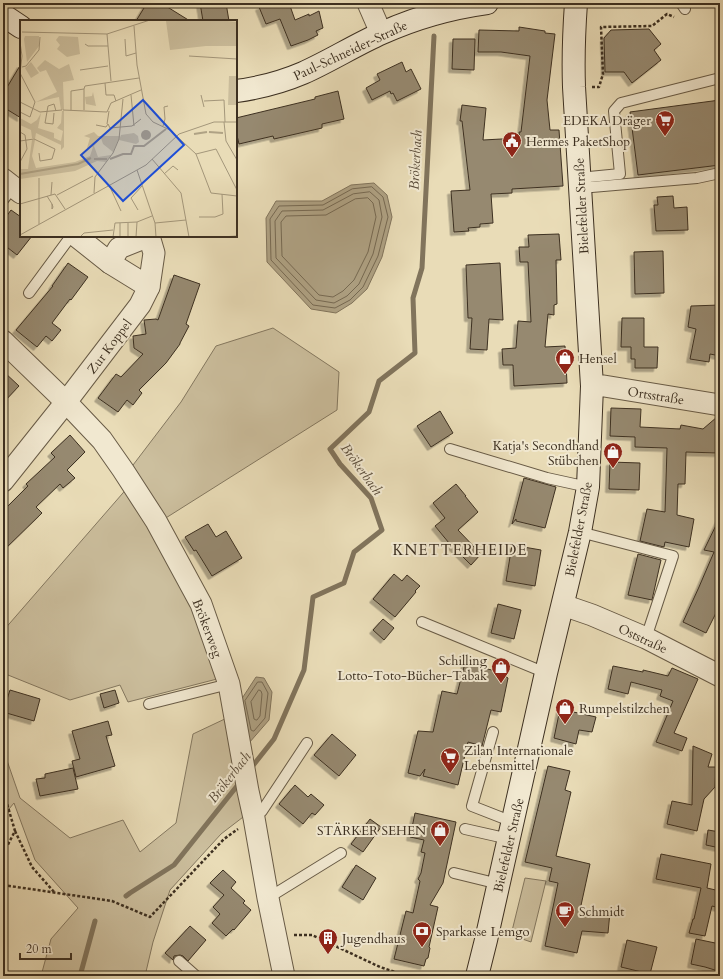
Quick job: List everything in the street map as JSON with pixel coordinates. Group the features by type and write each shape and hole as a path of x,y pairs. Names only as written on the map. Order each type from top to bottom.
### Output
{"main road":[{"name":"Paul-Schneider-Straße","path":"237,91 271,84 303,73 381,33 408,22 438,13 487,3"},
{"name":"Bielefelder Straße","path":"482,975 499,884 546,673 580,532 588,487 592,386 573,65 576,3"},
{"path":"3,15 20,26"}],"street":[{"path":"368,3 381,33"},
{"path":"77,237 110,263 149,287"},
{"name":"Zur Koppel","path":"110,263 119,248 146,237"},
{"name":"Zur Koppel","path":"3,481 140,305 149,287 154,253 149,237"},
{"name":"Brökerweg","path":"3,341 66,402 102,440 156,521 201,604 229,684 268,898 284,976"},
{"name":"Ortsstraße","path":"592,386 604,386 720,405"},
{"name":"Oststraße","path":"563,606 592,615 646,638 720,676"}],"lane":[{"path":"580,183 620,174 614,111 621,103 720,78"},
{"path":"580,183 697,178 720,173"},
{"path":"29,293 70,237"},
{"path":"450,449 547,478 588,487"},
{"path":"580,532 673,556 646,638"},
{"path":"422,622 546,673"},
{"path":"149,704 229,684"},
{"path":"493,732 472,806 511,831"},
{"path":"254,818 262,811 307,743"},
{"path":"465,829 511,831"},
{"path":"268,898 341,853"},
{"path":"454,873 499,884"},
{"path":"179,961 196,976"}],"path":[{"path":"574,87 599,87 602,74 601,27 652,26 668,14 680,20"},
{"path":"3,790 15,831 32,867 55,892"},
{"path":"3,884 112,902 150,917 224,839 254,818"},
{"path":"3,854 15,831"},
{"path":"276,935 312,935 380,966 407,976"}],"shaded area":[{"path":"273,328 339,372 337,410 161,521 130,469 181,402 216,346"},
{"path":"129,486 197,605 217,679 128,702 120,685 70,700 3,673 3,631"},
{"path":"229,717 247,814 221,834 170,890 153,942 145,976 41,976 51,939 78,908 35,860 14,803 4,815 3,825 3,749 20,798 70,838 123,820 140,852 176,823 193,734"},
{"path":"525,878 546,881 531,942 511,935"}],"water":[{"path":"374,183 387,195 392,217 382,257 367,289 352,303 336,313 311,309 267,262 266,218 276,201 322,201 351,185"},
{"path":"256,677 264,678 272,692 269,720 249,743 241,700"}],"building":[{"path":"147,3 161,3 188,20 137,20"},
{"path":"200,3 226,3 229,20 203,20"},
{"path":"269,3 289,3 295,20 319,11 323,28 316,31 318,35 291,46 280,19 266,24 259,7"},
{"path":"519,27 555,34 547,100 550,130 559,130 563,186 512,189 512,193 491,194 493,223 480,224 480,227 468,228 469,231 454,232 451,191 470,190 462,121 460,121 462,105 486,108 483,140 520,138 519,132 521,132 530,56 501,52 478,52 479,30 519,31"},
{"path":"649,29 661,44 654,50 661,60 632,83 624,72 605,72 604,38 611,30"},
{"path":"453,39 475,39 474,70 452,69"},
{"path":"402,62 406,72 411,69 421,89 397,101 393,93 391,94 390,91 372,100 366,88 380,80 377,74"},
{"path":"20,66 20,117 3,107 3,94"},
{"path":"338,91 344,119 322,124 322,128 274,139 273,136 239,144 237,135 237,118 315,99 315,97"},
{"path":"720,100 720,165 638,175 630,112"},
{"path":"673,196 674,208 687,207 688,230 656,231 654,205 658,205 657,197"},
{"path":"11,210 20,216 20,237 31,237 17,255 3,244 3,221"},
{"path":"559,234 561,260 556,260 557,304 554,305 554,315 548,314 545,347 565,346 567,383 514,386 513,365 503,365 502,349 516,348 518,321 531,322 528,262 520,262 519,247 529,247 528,235"},
{"path":"663,251 664,293 635,294 634,252"},
{"path":"68,263 88,277 52,323 61,330 52,341 46,336 37,347 16,330 53,286"},
{"path":"500,263 503,320 489,319 487,350 470,349 472,318 468,318 466,265"},
{"path":"174,275 200,284 186,324 189,326 180,344 166,363 139,390 142,393 133,405 127,400 118,412 98,398 116,374 121,377 143,354 134,348 133,336 146,334 144,320 158,320"},
{"path":"720,305 720,356 710,354 709,362 690,359 696,329 688,327 691,306"},
{"path":"622,318 644,318 644,347 658,347 657,368 635,368 635,359 631,359 631,347 621,347"},
{"path":"3,371 19,386 3,403"},
{"path":"611,408 641,409 640,427 680,429 681,425 703,429 717,417 720,417 720,441 718,441 718,453 686,452 685,484 678,484 677,515 694,519 689,547 665,542 664,547 640,541 647,509 665,512 667,448 635,447 635,437 610,436"},
{"path":"440,411 453,433 431,447 417,426"},
{"path":"70,435 85,452 67,470 75,478 63,488 60,484 36,507 42,513 3,551 3,511 28,486 26,484 55,457 51,453"},
{"path":"610,462 640,463 639,490 609,489"},
{"path":"524,478 556,487 545,528 516,521 516,519 512,524"},
{"path":"456,484 478,512 458,530 481,554 471,565 449,543 435,526 445,518 433,503"},
{"path":"720,517 720,605 706,633 683,622 714,552 704,550"},
{"path":"208,524 216,537 226,531 242,558 212,576 196,550 194,551 185,537"},
{"path":"512,545 541,550 535,586 506,581"},
{"path":"638,554 661,560 652,600 628,595"},
{"path":"394,574 402,581 407,575 420,586 395,617 373,599"},
{"path":"498,604 521,610 514,639 491,633"},
{"path":"383,619 394,628 384,640 373,630"},
{"path":"465,663 499,672 508,678 501,712 491,710 482,746 468,742 458,785 423,776 425,769 420,776 408,773 418,731 433,732 442,691 457,694"},
{"path":"613,666 643,672 643,670 668,676 672,668 698,679 674,733 687,738 682,751 656,742 673,701 660,696 662,690 631,682 628,694 608,689"},
{"path":"10,690 40,699 34,721 3,712"},
{"path":"115,690 119,703 104,708 100,694"},
{"path":"560,709 596,717 592,732 579,730 576,744 554,738"},
{"path":"108,721 112,735 106,736 115,766 76,777 72,761 80,759 72,731"},
{"path":"332,734 356,755 339,776 314,755"},
{"path":"693,746 712,754 708,767 716,767 715,787 704,799 697,831 667,824 672,801 692,805"},
{"path":"548,766 570,771 565,790 571,792 556,856 590,864 580,910 610,912 608,933 582,931 577,953 545,946 558,883 549,881 552,868 525,862"},
{"path":"73,768 78,789 40,796 36,779 45,778 45,774"},
{"path":"295,785 308,797 311,794 324,805 315,815 312,813 303,824 279,804"},
{"path":"415,813 456,822 443,883 430,905 438,907 428,958 426,959 424,966 394,959 406,911 413,913 420,881 418,879 421,873 425,853 421,852 424,840 410,837"},
{"path":"370,819 381,827 363,852 351,844"},
{"path":"708,830 720,832 720,848 706,845"},
{"path":"661,854 711,864 707,888 720,891 720,908 712,906 705,936 689,933 694,919 701,888 656,879"},
{"path":"356,865 376,878 363,900 342,887"},
{"path":"223,870 236,882 231,888 245,901 243,903 251,910 234,930 233,929 226,936 212,923 220,914 213,907 224,895 210,883"},
{"path":"190,926 206,940 188,961 180,955 174,956 173,960 165,953"},
{"path":"696,939 720,944 720,962 718,971 691,964"},
{"path":"627,940 657,947 650,974 621,967"}],"waterway":[{"name":"Brökerbach","path":"251,768 274,739 304,670 313,597 344,583 354,552 382,530 371,498 340,464 330,449 369,412 379,381 415,353 413,298 422,268 434,36"},
{"name":"Brökerbach","path":"126,896 174,865 241,781"},
{"name":"Brökerbach","path":"80,976 95,921"}],"place":[{"name":"EDEKA Dräger","path":"665,137"},
{"name":"Hermes PaketShop","path":"512,158"},
{"name":"Hensel","path":"565,375"},
{"name":"Katja's Secondhand Stübchen","path":"613,469"},
{"name":"Schilling Lotto-Toto-Bücher-Tabak","path":"501,684"},
{"name":"Rumpelstilzchen","path":"565,725"},
{"name":"Zilan Internationale Lebensmittel","path":"450,774"},
{"name":"STÄRKER SEHEN","path":"440,847"},
{"name":"Schmidt","path":"565,928"},
{"name":"Sparkasse Lemgo","path":"422,948"},
{"name":"Jugendhaus","path":"328,955"}],"district":[{"name":"KNETTERHEIDE","path":"460,550"}]}
